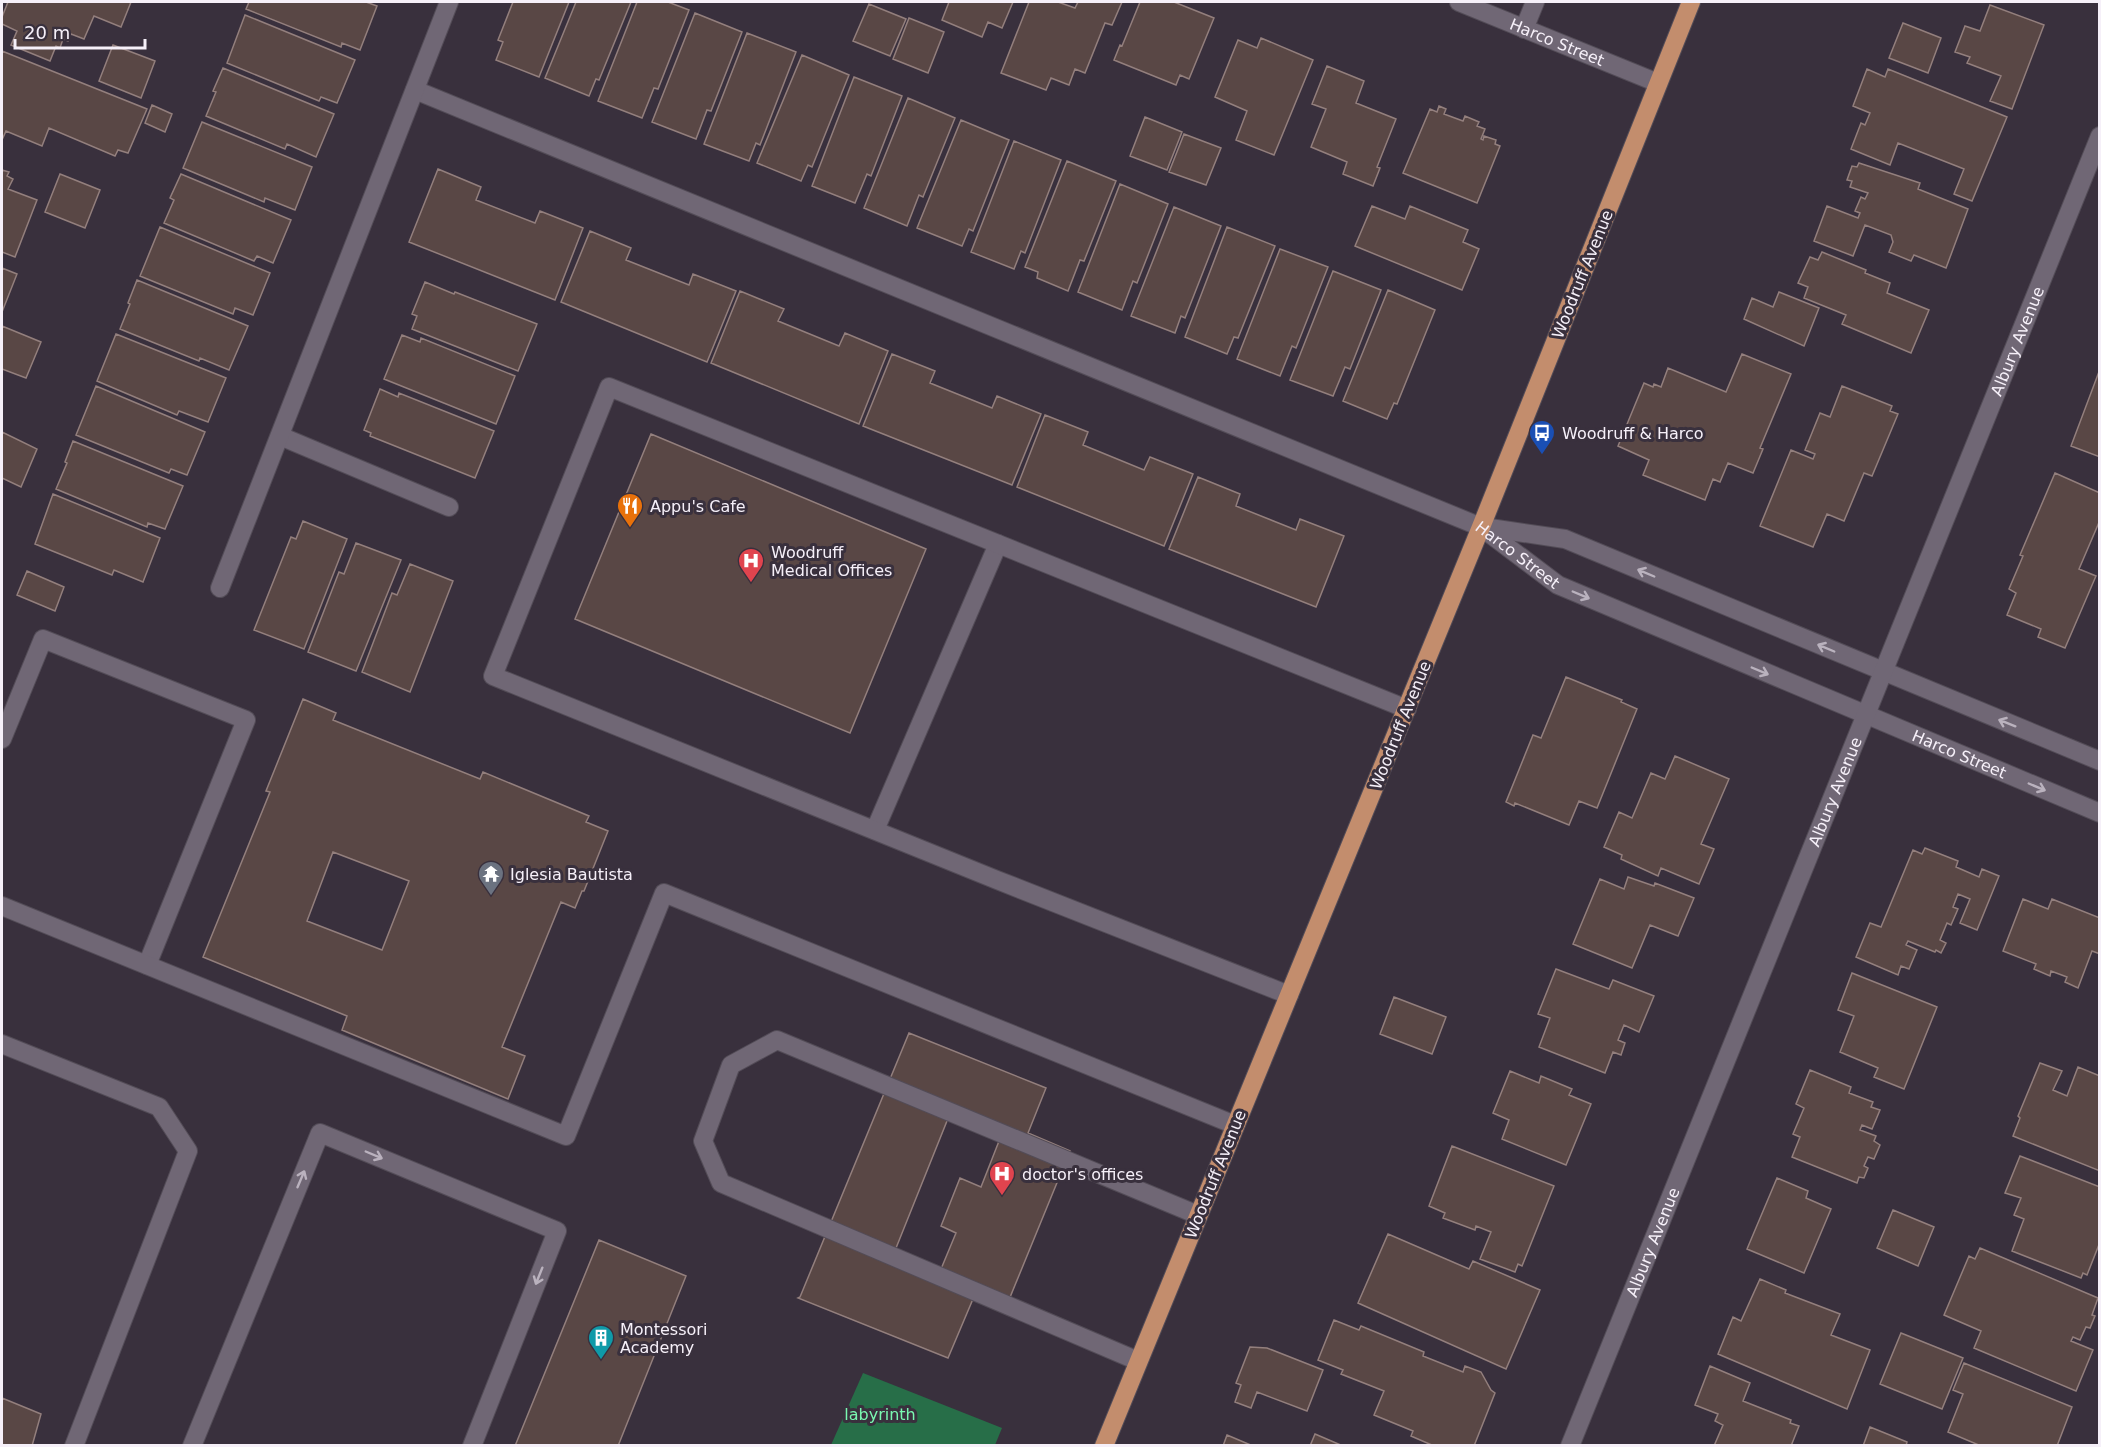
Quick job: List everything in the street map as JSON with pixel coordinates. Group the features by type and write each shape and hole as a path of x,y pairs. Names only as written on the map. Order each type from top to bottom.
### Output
{"main road":[{"name":"Woodruff Avenue","path":"1104,1446 1407,709 1691,2"}],"street":[{"path":"220,588 449,2"},
{"name":"Harco Street","path":"1459,2 1658,83"},
{"path":"1524,29 1535,2"},
{"path":"415,90 1480,527"},
{"name":"Albury Avenue","path":"1570,1446 2100,136"},
{"path":"1289,995 493,676 609,387 1407,709"},
{"path":"280,436 448,507"},
{"name":"Harco Street","path":"1480,527 1565,538 2100,761"},
{"name":"Harco Street","path":"1480,527 1558,585 2100,813"},
{"path":"875,830 998,544"},
{"path":"2,739 43,639 246,720 147,965"},
{"path":"2,906 566,1136 664,893 1235,1125"},
{"path":"1138,1361 721,1184 703,1141 731,1065 777,1040 1198,1215"},
{"path":"2,1044 159,1107 188,1151 74,1446"},
{"path":"192,1446 320,1133 557,1232 472,1446"}],"green space":[{"name":"labyrinth","path":"863,1373 1002,1428 995,1445 831,1445"}],"building":[{"path":"8,2 131,2 121,27 94,16 84,39 71,34 68,41 63,39 60,48 56,46 50,61 11,45 17,31 2,24 2,17"},
{"path":"249,2 366,2 377,6 360,50 342,43 341,47 246,9"},
{"path":"513,2 569,2 539,77 496,60 503,42 498,40"},
{"path":"576,2 631,2 599,80 596,79 589,96 545,78"},
{"path":"637,2 668,2 689,10 658,89 654,88 642,118 598,101"},
{"path":"949,2 1013,2 1002,28 988,22 982,37 942,20"},
{"path":"1029,2 1058,2 1075,8 1078,2 1122,2 1112,25 1105,23 1085,73 1075,69 1069,85 1051,78 1046,90 1001,73"},
{"path":"1140,2 1174,2 1214,18 1189,79 1180,75 1176,85 1114,60"},
{"path":"869,4 906,19 890,56 853,41"},
{"path":"1990,5 2044,25 2012,109 1990,101 2001,76 1967,63 1970,57 1955,52 1965,26 1980,31"},
{"path":"695,13 742,32 711,111 707,110 696,139 652,122"},
{"path":"245,15 355,60 337,103 321,97 319,101 227,63"},
{"path":"909,18 944,32 928,73 893,59"},
{"path":"1903,23 1941,38 1928,73 1889,58"},
{"path":"747,33 796,52 760,145 756,143 749,161 704,144"},
{"path":"1261,38 1313,60 1274,155 1236,140 1247,111 1215,97 1238,40 1257,48"},
{"path":"113,45 155,61 141,98 99,81"},
{"path":"2,51 147,109 128,153 118,150 115,156 49,128 42,146 6,131 2,140"},
{"path":"802,55 849,75 812,167 808,165 801,181 757,163"},
{"path":"1327,66 1364,81 1356,103 1396,119 1377,167 1380,168 1373,186 1343,174 1347,162 1311,147 1326,109 1312,104"},
{"path":"223,68 334,114 316,157 287,144 285,149 206,116"},
{"path":"1867,69 1885,77 1888,69 2007,117 1972,201 1954,194 1964,169 1898,143 1890,165 1851,149 1861,123 1865,125 1870,113 1853,106"},
{"path":"854,77 902,96 871,176 867,174 855,203 812,186"},
{"path":"908,98 955,118 923,197 919,195 907,226 864,208"},
{"path":"152,105 172,114 165,132 145,123"},
{"path":"1439,106 1446,109 1444,114 1463,121 1465,116 1479,122 1477,126 1485,129 1481,139 1483,140 1484,136 1496,140 1495,144 1500,146 1477,203 1403,173 1430,109 1437,112"},
{"path":"1145,117 1182,132 1167,170 1130,156"},
{"path":"961,120 1009,140 973,231 969,229 962,246 917,228"},
{"path":"202,122 312,167 295,210 265,198 264,202 183,168"},
{"path":"1184,134 1221,148 1206,185 1169,172"},
{"path":"1014,141 1061,160 1025,253 1021,251 1014,269 971,252"},
{"path":"1067,161 1116,181 1084,261 1080,260 1068,291 1037,278 1038,272 1025,267"},
{"path":"1859,163 1920,183 1918,189 1968,209 1946,268 1914,255 1911,261 1889,252 1893,242 1891,235 1865,225 1853,256 1814,241 1827,206 1858,218 1860,213 1855,211 1861,197 1865,199 1868,193 1850,187 1852,181 1847,180 1852,166 1857,167"},
{"path":"438,169 481,187 476,200 535,223 540,211 583,228 555,300 409,242"},
{"path":"2,170 9,172 7,176 13,179 8,189 37,200 15,257 2,252"},
{"path":"60,174 100,190 85,228 45,212"},
{"path":"181,174 291,220 273,263 257,256 254,261 164,223 174,200 170,198"},
{"path":"1120,184 1168,204 1137,283 1133,281 1122,310 1078,292"},
{"path":"1372,206 1405,219 1410,206 1468,230 1463,242 1479,249 1462,290 1355,246"},
{"path":"1174,207 1221,226 1185,318 1181,316 1175,333 1131,316"},
{"path":"160,227 270,273 253,315 235,308 233,314 140,276"},
{"path":"1227,227 1275,246 1238,338 1234,337 1227,354 1185,337"},
{"path":"590,231 631,248 626,260 689,285 693,274 736,291 707,362 561,302"},
{"path":"1280,249 1328,267 1296,348 1292,346 1280,376 1237,359"},
{"path":"1822,252 1866,270 1865,273 1890,283 1887,293 1929,310 1911,353 1842,324 1846,315 1804,298 1808,287 1798,283 1810,257 1818,260"},
{"path":"2,268 17,274 2,312"},
{"path":"1333,271 1381,290 1350,369 1345,367 1333,396 1290,380"},
{"path":"137,280 248,326 229,370 200,358 199,361 120,329"},
{"path":"425,282 537,324 518,371 412,329 417,316 412,314"},
{"path":"1388,290 1435,310 1397,404 1394,403 1387,419 1343,401"},
{"path":"740,291 784,309 778,321 839,346 845,333 888,351 859,424 711,363"},
{"path":"1779,292 1819,308 1804,346 1744,319 1752,298 1773,307"},
{"path":"2,326 41,342 26,378 2,369"},
{"path":"116,334 226,378 208,422 179,411 177,415 97,381"},
{"path":"402,335 420,342 421,338 515,376 496,424 384,379"},
{"path":"892,354 935,371 930,383 992,408 997,396 1041,414 1012,485 863,426"},
{"path":"1742,354 1791,374 1760,448 1763,449 1753,473 1728,463 1720,482 1713,479 1705,500 1643,475 1649,460 1618,446 1644,383 1653,387 1654,384 1661,387 1668,368 1726,392"},
{"path":"2100,369 2100,457 2071,446"},
{"path":"96,386 205,432 187,475 171,469 169,473 76,435"},
{"path":"1842,386 1892,406 1890,411 1898,414 1872,476 1864,473 1844,521 1827,514 1813,547 1760,526 1791,450 1813,459 1815,454 1805,450 1820,413 1830,417"},
{"path":"380,389 398,397 399,393 494,431 475,478 370,436 371,433 364,430"},
{"path":"1045,415 1088,432 1083,445 1144,470 1150,457 1193,474 1164,546 1017,487"},
{"path":"2,432 37,449 21,487 2,478"},
{"name":"Woodruff Medical Offices","path":"651,434 926,549 850,733 575,619"},
{"path":"73,441 183,486 165,529 148,523 147,527 56,489"},
{"path":"2055,473 2100,493 2100,520 2079,569 2096,576 2065,648 2038,637 2041,629 2007,615 2016,593 2009,589 2023,556 2020,555"},
{"path":"1198,477 1240,494 1236,506 1296,530 1300,519 1344,536 1316,607 1169,549"},
{"path":"53,494 160,538 143,582 114,570 112,575 35,544"},
{"path":"303,521 347,539 304,649 254,630 291,537 296,539"},
{"path":"356,543 401,560 356,671 308,652 339,572 344,574"},
{"path":"410,564 453,581 410,692 362,672 392,593 397,595"},
{"path":"27,571 64,587 55,611 17,595"},
{"path":"1566,677 1622,700 1621,702 1637,709 1597,808 1579,801 1569,825 1515,803 1514,806 1506,802 1533,735 1541,738"},
{"name":"Iglesia Bautista","path":"303,699 336,713 333,720 480,779 483,772 589,816 586,822 608,831 575,908 561,902 502,1047 525,1056 508,1099 342,1030 347,1016 203,957 270,792 266,791","holes":["333,852 409,881 382,950 307,921"]},
{"path":"1675,756 1729,779 1701,844 1714,849 1699,884 1661,868 1658,876 1621,859 1622,855 1604,847 1619,812 1632,818 1651,773 1665,779"},
{"path":"1925,848 1958,861 1956,867 1979,877 1982,869 1999,876 1977,930 1960,923 1970,899 1958,894 1953,907 1958,909 1951,925 1947,923 1940,940 1946,943 1941,953 1908,941 1906,945 1917,950 1909,969 1901,966 1898,975 1856,957 1870,923 1881,927 1913,850 1922,854"},
{"path":"1628,877 1654,886 1655,883 1694,898 1678,936 1650,925 1632,968 1573,944 1600,879 1624,889"},
{"path":"2023,899 2048,909 2052,899 2100,918 2100,954 2092,951 2078,988 2065,982 2067,977 2051,971 2050,976 2034,969 2036,964 2003,951"},
{"path":"1556,969 1609,989 1613,980 1654,996 1639,1032 1624,1025 1618,1040 1625,1043 1621,1055 1613,1052 1605,1073 1539,1047 1550,1018 1538,1014"},
{"path":"1852,973 1937,1007 1904,1089 1874,1077 1878,1068 1840,1052 1854,1016 1838,1010"},
{"path":"1394,997 1446,1017 1432,1054 1380,1034"},
{"name":"doctor's offices","path":"909,1033 1046,1088 1028,1133 1070,1151 1004,1312 973,1299 948,1358 798,1298","holes":["949,1116 1001,1136 981,1187 960,1178 941,1226 956,1233 936,1281 890,1263"]},
{"path":"2040,1063 2062,1071 2053,1090 2067,1096 2078,1067 2100,1076 2100,1171 2013,1136 2020,1118 2018,1116"},
{"path":"1810,1070 1851,1087 1849,1093 1873,1102 1871,1107 1880,1110 1872,1129 1862,1125 1860,1130 1876,1136 1874,1141 1880,1145 1874,1159 1868,1157 1864,1166 1868,1168 1864,1178 1859,1177 1857,1183 1792,1157 1800,1137 1793,1134 1804,1108 1796,1104"},
{"path":"1510,1071 1539,1083 1541,1076 1572,1089 1569,1095 1591,1104 1566,1165 1502,1139 1509,1120 1493,1113"},
{"path":"1452,1146 1554,1186 1522,1266 1518,1264 1515,1272 1480,1259 1491,1232 1476,1226 1475,1230 1443,1218 1445,1213 1429,1206"},
{"path":"2020,1156 2100,1187 2100,1242 2087,1275 2083,1273 2081,1278 2012,1251 2024,1219 2014,1215 2021,1198 2005,1193"},
{"path":"1777,1178 1808,1191 1806,1198 1831,1209 1804,1273 1747,1249"},
{"path":"1893,1210 1934,1227 1918,1266 1877,1248"},
{"path":"1388,1234 1469,1269 1473,1261 1540,1290 1506,1369 1358,1303"},
{"name":"Montessori Academy","path":"599,1240 686,1276 618,1446 515,1446"},
{"path":"1980,1248 2098,1298 2090,1328 2086,1327 2080,1340 2073,1337 2071,1341 2093,1350 2076,1391 1974,1348 1981,1331 1944,1315 1969,1256 1975,1259"},
{"path":"1760,1279 1786,1290 1785,1293 1840,1314 1831,1335 1870,1350 1847,1409 1718,1354 1733,1317 1741,1321"},
{"path":"1334,1320 1359,1330 1361,1326 1424,1352 1423,1356 1463,1372 1465,1366 1481,1372 1495,1393 1474,1446 1434,1446 1411,1436 1413,1431 1374,1415 1384,1391 1341,1374 1343,1370 1318,1360"},
{"path":"1901,1333 1963,1358 1942,1409 1880,1384"},
{"path":"1250,1347 1267,1348 1323,1370 1307,1411 1257,1392 1251,1408 1235,1402 1241,1385 1236,1383"},
{"path":"1964,1363 2072,1407 2057,1446 1981,1446 1948,1432 1963,1394 1953,1390"},
{"path":"1710,1366 1750,1383 1743,1401 1791,1420 1790,1423 1799,1426 1791,1446 1714,1446 1723,1425 1715,1421 1718,1414 1695,1405"},
{"path":"2,1398 41,1414 32,1446 2,1446"},
{"path":"1870,1427 1907,1442 1906,1446 1863,1446"},
{"path":"1315,1434 1343,1446 1310,1446"},
{"path":"1227,1435 1253,1446 1223,1446"}],"place":[{"name":"Woodruff & Harco","path":"1542,456"},
{"name":"Appu's Cafe","path":"630,529"},
{"name":"Woodruff Medical Offices","path":"751,584"},
{"name":"Iglesia Bautista","path":"491,897"},
{"name":"doctor's offices","path":"1002,1197"},
{"name":"Montessori Academy","path":"601,1361"}]}
